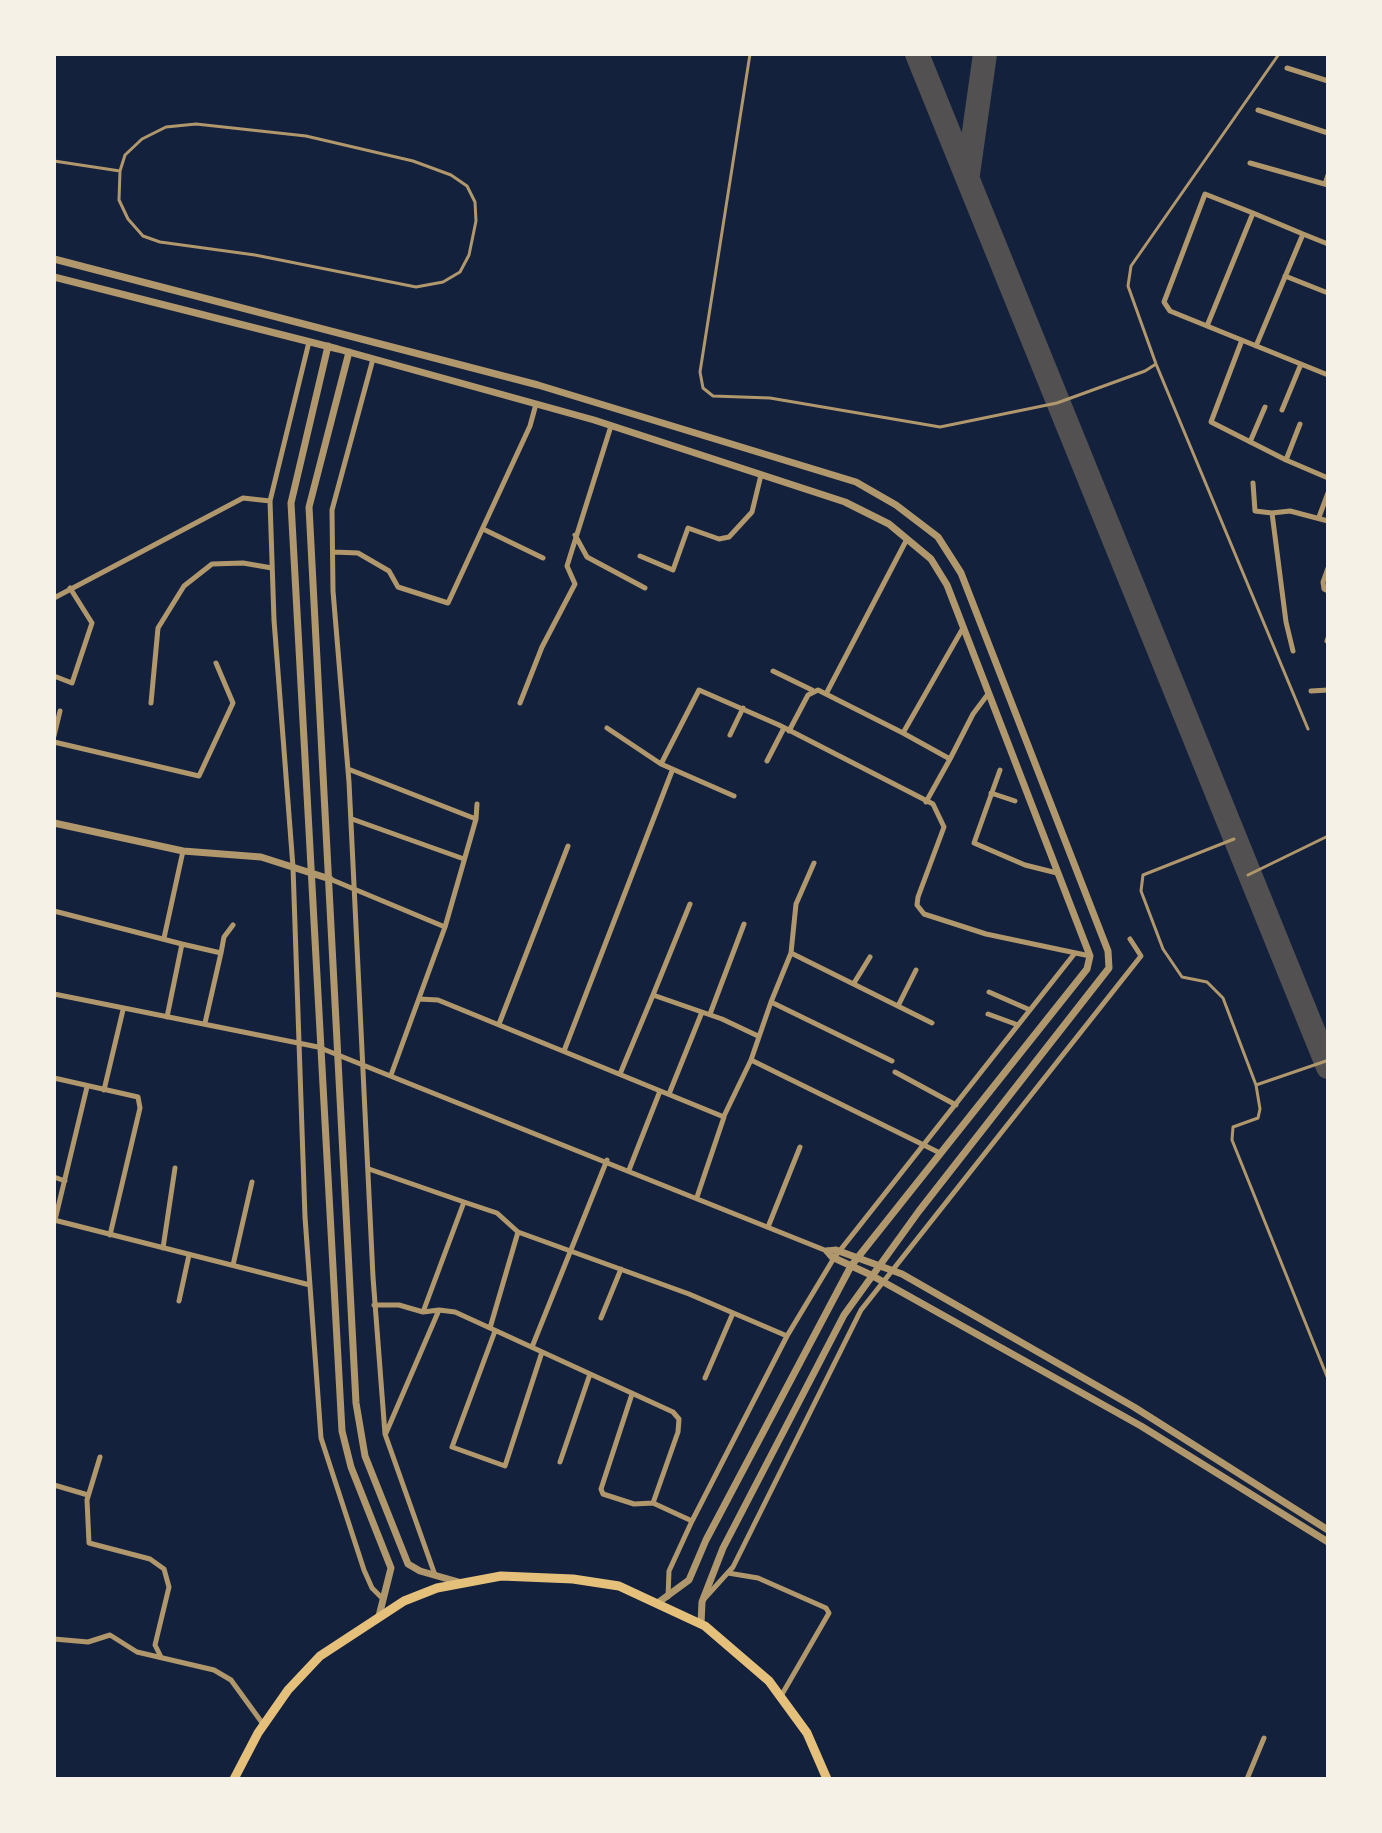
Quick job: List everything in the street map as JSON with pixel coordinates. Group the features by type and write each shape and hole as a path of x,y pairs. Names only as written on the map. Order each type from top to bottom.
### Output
{"main road":[{"path":"234,1779 263,1725 288,1690 320,1656 404,1601 464,1583 501,1576 573,1579 619,1586 664,1600 726,1641 781,1697 807,1733 827,1779"}],"street":[{"path":"1287,68 1328,81"},
{"path":"1258,110 1328,133"},
{"path":"1250,163 1327,184 1328,175"},
{"path":"1328,244 1205,194 1164,302 1170,311 1328,375"},
{"path":"1207,326 1253,213"},
{"path":"1256,346 1303,234"},
{"path":"54,259 342,331 856,482 896,505 938,537 961,573 1108,951 1109,968 879,1264 844,1315 723,1548 702,1602 701,1624"},
{"path":"1285,276 1328,293"},
{"path":"54,277 328,346 536,404 845,502 889,524 931,559 939,572 1090,956 1087,969 857,1257 720,1513 689,1580 664,1600"},
{"path":"338,349 342,331"},
{"path":"1242,340 1211,422 1328,478"},
{"path":"309,342 270,501 293,867 310,1285 321,1438 364,1570 372,1588 384,1599"},
{"path":"328,346 291,503 312,873 318,1047 342,1431 351,1467 391,1568 379,1616"},
{"path":"349,352 309,507 356,1403 365,1456 408,1564 464,1583"},
{"path":"373,359 332,510 333,552 355,888 374,1305 385,1434 436,1576"},
{"path":"1282,410 1301,364"},
{"path":"333,552 358,553 389,571 398,587 448,603 536,404"},
{"path":"1250,442 1265,407"},
{"path":"520,703 542,647 575,584 567,566 575,535 622,411"},
{"path":"1286,460 1300,424"},
{"path":"640,556 673,570 688,528 719,539 729,537 752,512 767,456"},
{"path":"1253,483 1255,511 1290,511 1328,521"},
{"path":"1319,517 1328,493"},
{"path":"54,598 243,498 270,501"},
{"path":"1272,513 1286,622 1293,651"},
{"path":"483,529 543,558"},
{"path":"575,535 587,557 645,588"},
{"path":"826,694 907,539"},
{"path":"151,703 158,628 184,586 212,564 243,563 272,568"},
{"path":"1328,568 1323,582 1324,589 1328,591"},
{"path":"54,676 72,683 92,623 70,588"},
{"path":"903,733 963,627"},
{"path":"60,711 54,739 199,776 233,703 216,663"},
{"path":"773,671 812,691 826,694 950,759"},
{"path":"661,764 699,690 743,708 933,804 944,827 918,897 917,905 924,914 986,934 1075,953 1090,956 1108,951"},
{"path":"1311,691 1328,690"},
{"path":"767,761 812,691"},
{"path":"926,802 973,714 989,694"},
{"path":"730,735 743,708"},
{"path":"607,728 672,771 734,796"},
{"path":"348,769 476,819"},
{"path":"1000,770 975,837 977,847 1057,873"},
{"path":"564,1051 672,771"},
{"path":"991,793 1015,801"},
{"path":"391,1075 445,927 476,819 477,804"},
{"path":"351,819 464,859"},
{"path":"54,823 183,851 231,852 293,867 355,888 445,927"},
{"path":"499,1024 568,846"},
{"path":"164,938 183,851"},
{"path":"697,1197 724,1117 751,1060 791,953 796,904 814,863"},
{"path":"620,1074 690,904"},
{"path":"54,911 221,953"},
{"path":"710,1014 744,924"},
{"path":"205,1023 224,937 233,925"},
{"path":"702,1602 727,1573 861,1310 1141,956 1130,939"},
{"path":"167,1017 182,944"},
{"path":"791,953 932,1023"},
{"path":"664,1600 669,1571 692,1521 787,1336 836,1255 1075,953"},
{"path":"854,983 870,957"},
{"path":"898,1006 916,970"},
{"path":"989,992 1030,1010"},
{"path":"54,994 318,1047 607,1160 827,1251 1141,1426 1328,1542"},
{"path":"653,995 710,1014 758,1036"},
{"path":"419,999 438,1000 724,1117"},
{"path":"771,1002 892,1061"},
{"path":"104,1090 123,1010"},
{"path":"669,1094 702,1012"},
{"path":"988,1014 1018,1025"},
{"path":"751,1060 941,1154"},
{"path":"895,1072 956,1105"},
{"path":"54,1078 138,1097 140,1108 110,1235"},
{"path":"87,1087 55,1220 310,1285"},
{"path":"629,1170 660,1091"},
{"path":"768,1227 800,1147"},
{"path":"532,1347 607,1160"},
{"path":"163,1248 175,1168"},
{"path":"369,1169 497,1213 518,1232 621,1269 787,1336"},
{"path":"54,1177 65,1181"},
{"path":"233,1265 252,1182"},
{"path":"423,1312 464,1202"},
{"path":"518,1232 493,1330 452,1447 505,1466 542,1352"},
{"path":"179,1301 189,1255"},
{"path":"836,1255 857,1257 894,1270 1134,1407 1328,1530"},
{"path":"601,1318 621,1269"},
{"path":"374,1305 399,1305 423,1312 455,1312 673,1412 679,1419 678,1432 653,1503"},
{"path":"385,1434 439,1310"},
{"path":"705,1378 733,1313"},
{"path":"560,1462 590,1374"},
{"path":"632,1394 601,1489 603,1494 634,1504 653,1503 692,1521"},
{"path":"100,1457 89,1494 90,1546 150,1559 163,1567 168,1577 155,1645 161,1657"},
{"path":"54,1485 89,1494"},
{"path":"727,1573 758,1578 826,1608 829,1613 781,1697"},
{"path":"54,1639 88,1642 110,1635 137,1652 225,1675 263,1725"},
{"path":"1247,1779 1264,1738"}],"lane":[{"path":"750,54 700,372 703,388 713,396 770,398 940,427 1057,403 1145,371 1156,364"},
{"path":"1279,54 1131,266 1128,286 1156,364 1308,729"},
{"path":"196,124 306,136 413,161 451,175 467,186 475,202 476,221 469,255 460,272 443,282 416,287 255,255 160,242 143,236 128,219 119,200 120,171 125,155 142,139 166,127 196,124"},
{"path":"54,161 120,171"},
{"path":"1248,875 1328,836"},
{"path":"1234,839 1143,875 1139,883 1163,949 1177,972 1207,982 1223,998 1256,1085 1260,1109 1258,1118 1233,1127 1232,1140 1328,1379"},
{"path":"1256,1085 1326,1061"}],"taxiway":[{"path":"917,54 1328,1067"},
{"path":"968,174 985,54"}]}
